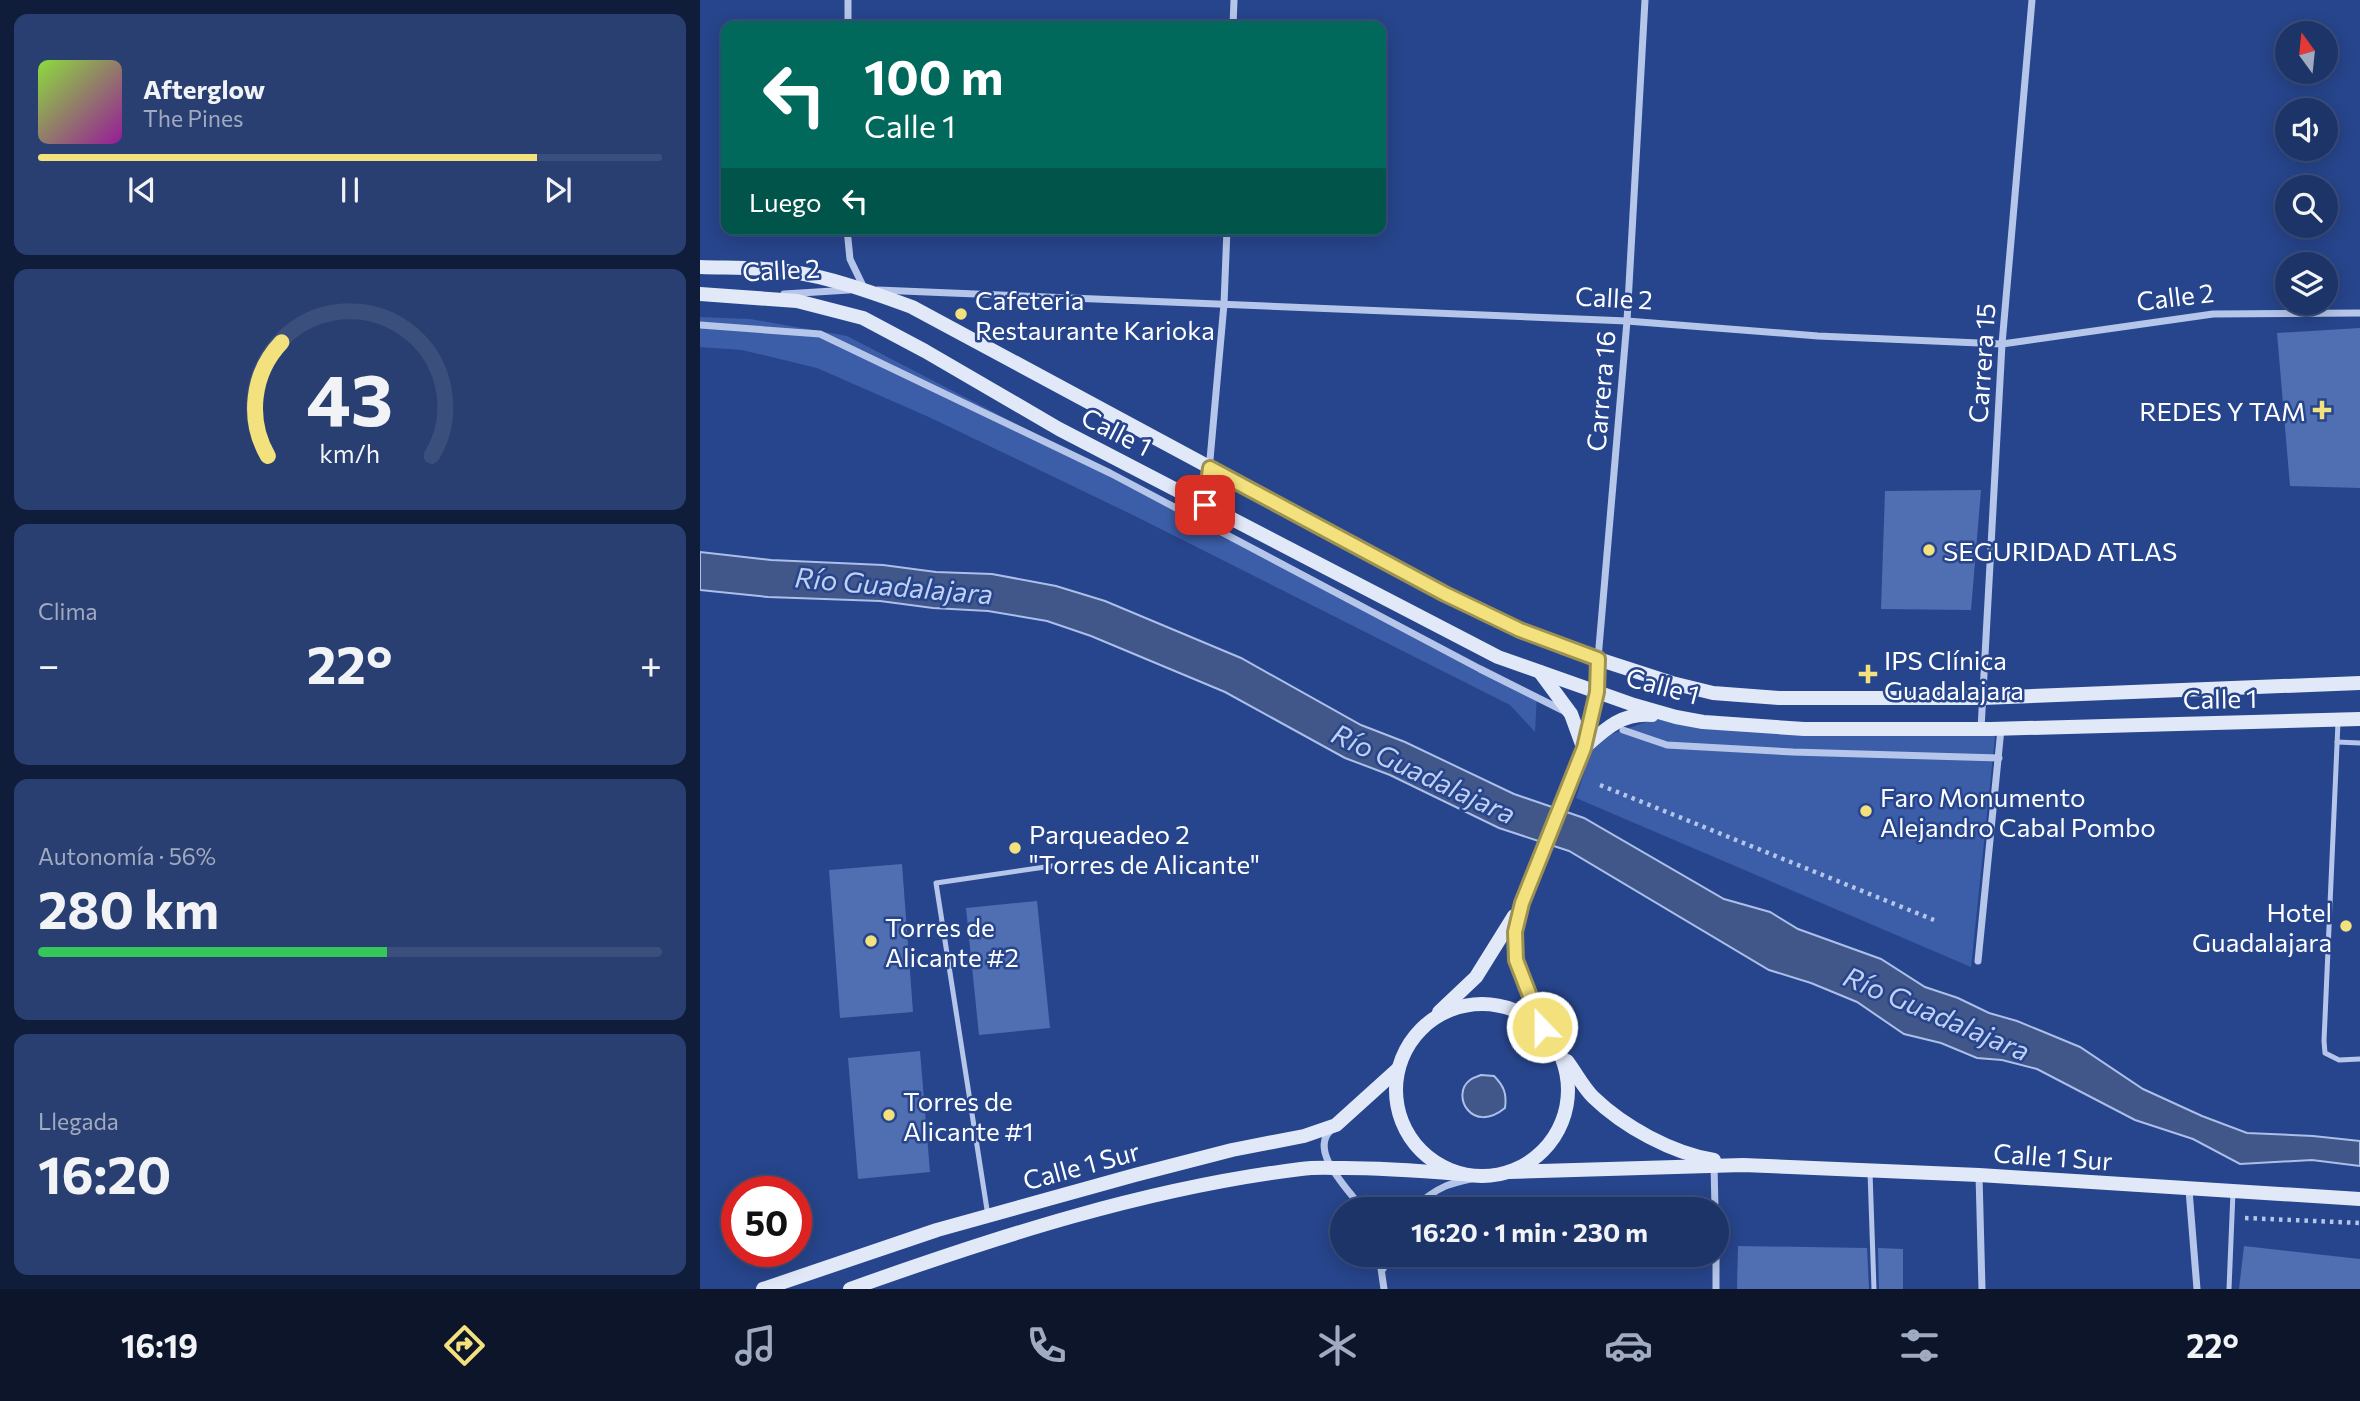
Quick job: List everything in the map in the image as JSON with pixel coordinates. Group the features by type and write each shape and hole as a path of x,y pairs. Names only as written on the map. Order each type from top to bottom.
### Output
{"main road":[{"name":"Calle 2","path":"700,267 785,271 864,289"},
{"name":"Calle 1","path":"864,289 912,307 1445,594 1520,630 1672,683 1713,693 1779,698 1982,698 2360,683"},
{"name":"Calle 2","path":"700,294 752,296"},
{"name":"Calle 1","path":"752,296 797,301 863,318 1059,429 1498,656 1676,717 1703,722 1804,729 1981,729 2360,719"},
{"path":"1522,903 1476,977 1412,1039 1398,1069 1395,1097 1402,1124 1418,1149 1439,1166 1461,1174 1485,1176 1509,1172 1541,1153 1561,1126 1567,1102 1567,1075 1559,1051 1542,1027 1516,960 1515,932 1522,903 1583,751 1597,692 1598,659"},
{"path":"1540,672 1571,714 1583,751"},
{"path":"1583,751 1611,724 1636,713 1676,717"},
{"path":"1427,1023 1438,1015 1469,1005 1494,1005 1523,1014 1542,1027"},
{"name":"Calle 1 Sur","path":"1559,1051 1593,1096 1618,1117 1668,1147 1714,1163"},
{"name":"Calle 1 Sur","path":"762,1289 937,1230 1232,1150 1304,1136 1336,1125 1398,1069"},
{"name":"Calle 1 Sur","path":"1509,1172 1714,1163 1979,1175 2360,1199"},
{"name":"Calle 1 Sur","path":"850,1289 1094,1209 1212,1184 1304,1168 1391,1168 1461,1174"}],"street":[{"path":"848,0 848,21"},
{"path":"1233,21 1234,0"},
{"name":"Carrera 16","path":"1598,659 1628,321 1645,0"},
{"name":"Carrera 15","path":"1981,729 2002,344 2032,0"},
{"path":"848,235 850,259 864,289"},
{"path":"1205,505 1224,304 1227,235"},
{"name":"Calle 2","path":"752,296 864,289 1628,321 1831,337 2002,344 2213,314 2360,313"},
{"path":"700,325 820,334 1110,473 1468,663 1571,714"},
{"path":"1978,961 2001,728"},
{"path":"1623,730 1667,746 1998,758"},
{"path":"1336,1125 1326,1136 1325,1148 1330,1168 1354,1197"},
{"path":"1714,1163 1715,1197"},
{"path":"1979,1175 1982,1289"},
{"path":"1426,1197 1448,1183 1485,1176"},
{"path":"2189,1189 2197,1289"},
{"path":"1382,1267 1384,1289"},
{"path":"1716,1267 1716,1289"}],"lane":[{"path":"2339,720 2324,1041 2325,1053 2339,1060 2360,1059"},
{"path":"2337,742 2360,743"},
{"path":"988,1216 936,883 1052,866"},
{"path":"1870,1172 1874,1289"},
{"path":"2230,1289 2233,1192"}],"path":[{"path":"1600,785 1934,920"},
{"path":"2236,1217 2360,1223"}],"shaded area":[{"path":"700,317 750,319 847,336 1537,694 1535,732 1510,705 1139,518 931,418 817,368 742,350 700,347"},
{"path":"1675,712 1799,723 1996,727 1971,967 1576,798 1592,748 1612,734"}],"water":[{"name":"Río Guadalajara","path":"700,552 771,560 992,574 1056,586 1105,601 1241,658 1361,725 1405,742 1514,794 1584,818 1724,899 1770,912 1798,929 1881,959 1925,987 2080,1047 2143,1089 2202,1116 2247,1133 2360,1141 2360,1166 2312,1160 2240,1164 2193,1139 2135,1120 2037,1069 2002,1060 1977,1058 1941,1043 1904,1034 1857,1002 1811,983 1769,970 1569,851 1499,828 1390,775 1345,758 1225,692 1091,636 1047,621 988,611 880,601 768,597 700,590"},
{"path":"1481,1075 1494,1076 1506,1098 1505,1108 1483,1117 1468,1110 1462,1094 1470,1080"}],"building":[{"name":"REDES Y TAM","path":"2360,328 2360,488 2290,486 2277,333"},
{"name":"SEGURIDAD ATLAS","path":"1981,490 1971,610 1881,609 1885,491"},
{"name":"Torres de Alicante #2","path":"902,864 913,1012 840,1018 829,870"},
{"path":"1037,901 1050,1028 979,1035 966,908"},
{"name":"Torres de Alicante #1","path":"920,1051 930,1172 858,1179 848,1058"},
{"path":"1738,1246 1867,1248 1869,1289 1737,1289"},
{"path":"2244,1246 2360,1259 2360,1289 2239,1289"},
{"path":"1878,1248 1903,1249 1903,1289 1879,1289"}],"place":[{"name":"Cafeteria Restaurante Karioka","path":"961,314"},
{"name":"REDES Y TAM","path":"2322,410"},
{"name":"SEGURIDAD ATLAS","path":"1929,550"},
{"name":"IPS Clínica Guadalajara","path":"1868,674"},
{"name":"Faro Monumento Alejandro Cabal Pombo","path":"1866,811"},
{"name":"Parqueadeo 2 \"Torres de Alicante\"","path":"1015,848"},
{"name":"Hotel Guadalajara","path":"2346,926"},
{"name":"Torres de Alicante #2","path":"871,941"},
{"name":"Torres de Alicante #1","path":"889,1115"}],"route":[{"path":"1205,505 1210,468 1445,594 1520,630 1598,659 1597,692 1584,748 1522,903 1515,932 1516,960 1542,1027"}]}
